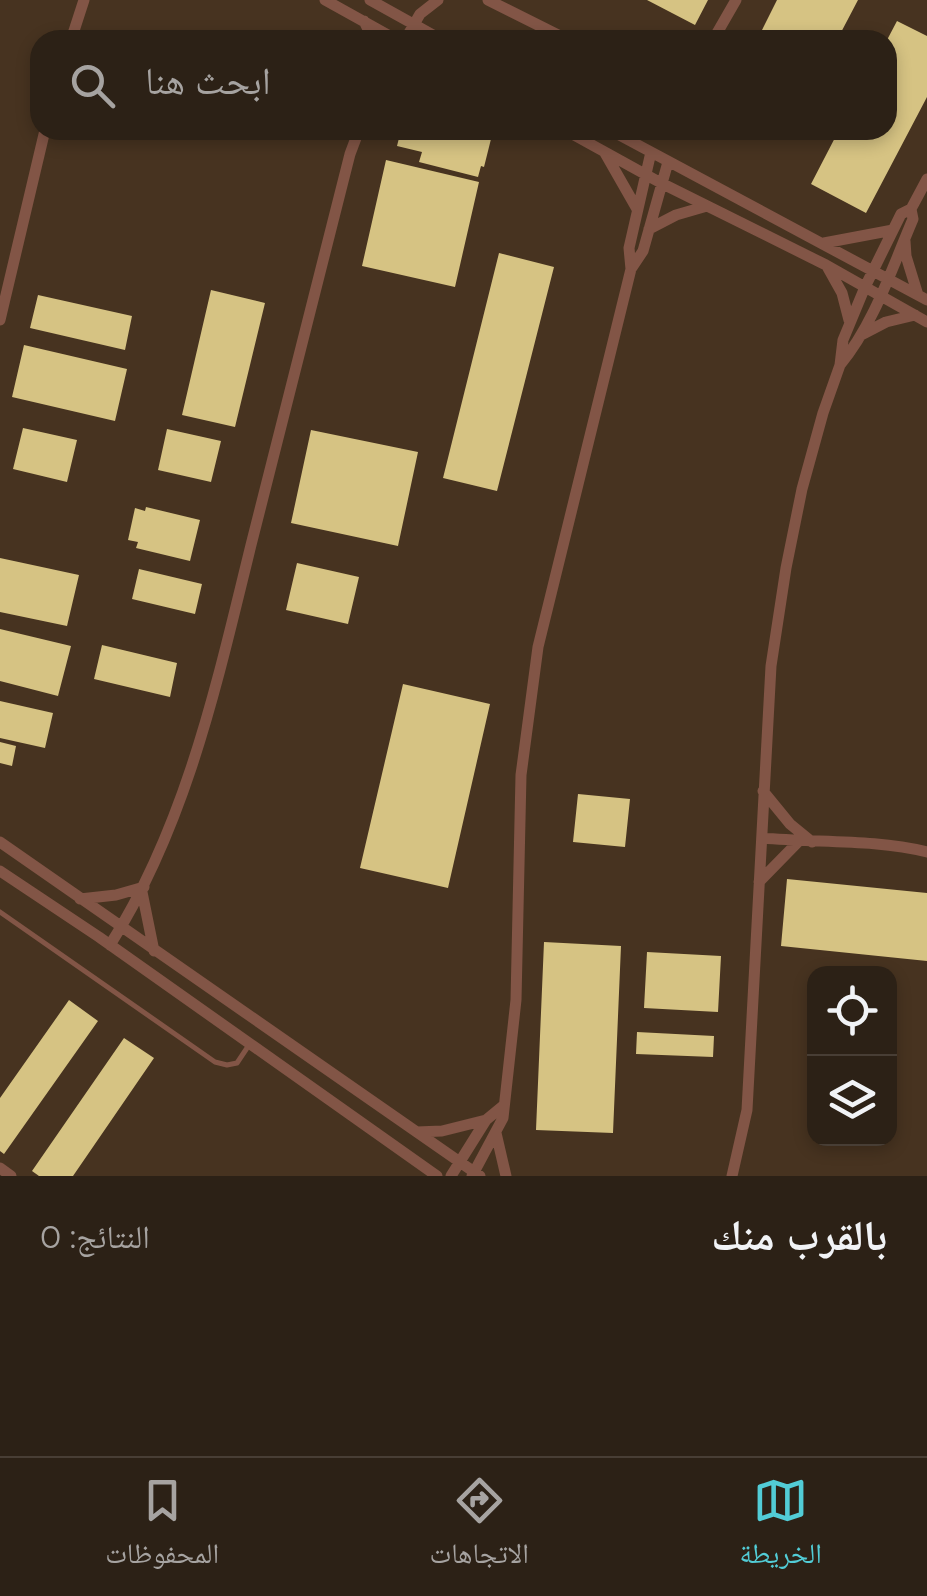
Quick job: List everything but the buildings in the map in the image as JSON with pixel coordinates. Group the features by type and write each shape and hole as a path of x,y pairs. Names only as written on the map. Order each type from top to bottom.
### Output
{"street":[{"path":"74,30 84,0"},
{"path":"325,0 380,30"},
{"path":"370,0 423,30"},
{"path":"411,30 429,5 438,0"},
{"path":"488,0 548,30"},
{"path":"720,30 736,0"},
{"path":"364,21 368,30"},
{"path":"0,320 43,140"},
{"path":"110,944 143,889 196,758 355,140"},
{"path":"584,140 921,318"},
{"path":"629,140 922,297"},
{"path":"603,150 638,209"},
{"path":"631,269 629,248 651,152"},
{"path":"0,842 476,1175 503,1118 516,1000 520,775 538,648 631,269 642,251 668,162"},
{"path":"732,1176 747,1110 771,666 786,568 802,489 840,364 843,340 901,214 911,209 927,179"},
{"path":"648,228 707,206"},
{"path":"840,364 861,335 888,278 914,219 911,209"},
{"path":"821,244 894,230"},
{"path":"905,239 906,256 922,297"},
{"path":"826,265 842,293 850,324"},
{"path":"861,335 886,322 921,318"},
{"path":"763,790 805,842"},
{"path":"762,838 879,844 927,852"},
{"path":"759,882 805,842"},
{"path":"0,871 110,944 437,1176"},
{"path":"80,898 143,889"},
{"path":"143,889 154,951"},
{"path":"451,1176 486,1120 503,1106"},
{"path":"416,1132 442,1131 486,1120"},
{"path":"496,1133 506,1176"},
{"path":"397,1147 420,1176"},
{"path":"0,1168 11,1176"}],"lane":[{"path":"0,912 215,1062 227,1066 236,1063 250,1045"}],"shaded area":[{"path":"0,0 927,0 927,1176 0,1176"}]}
